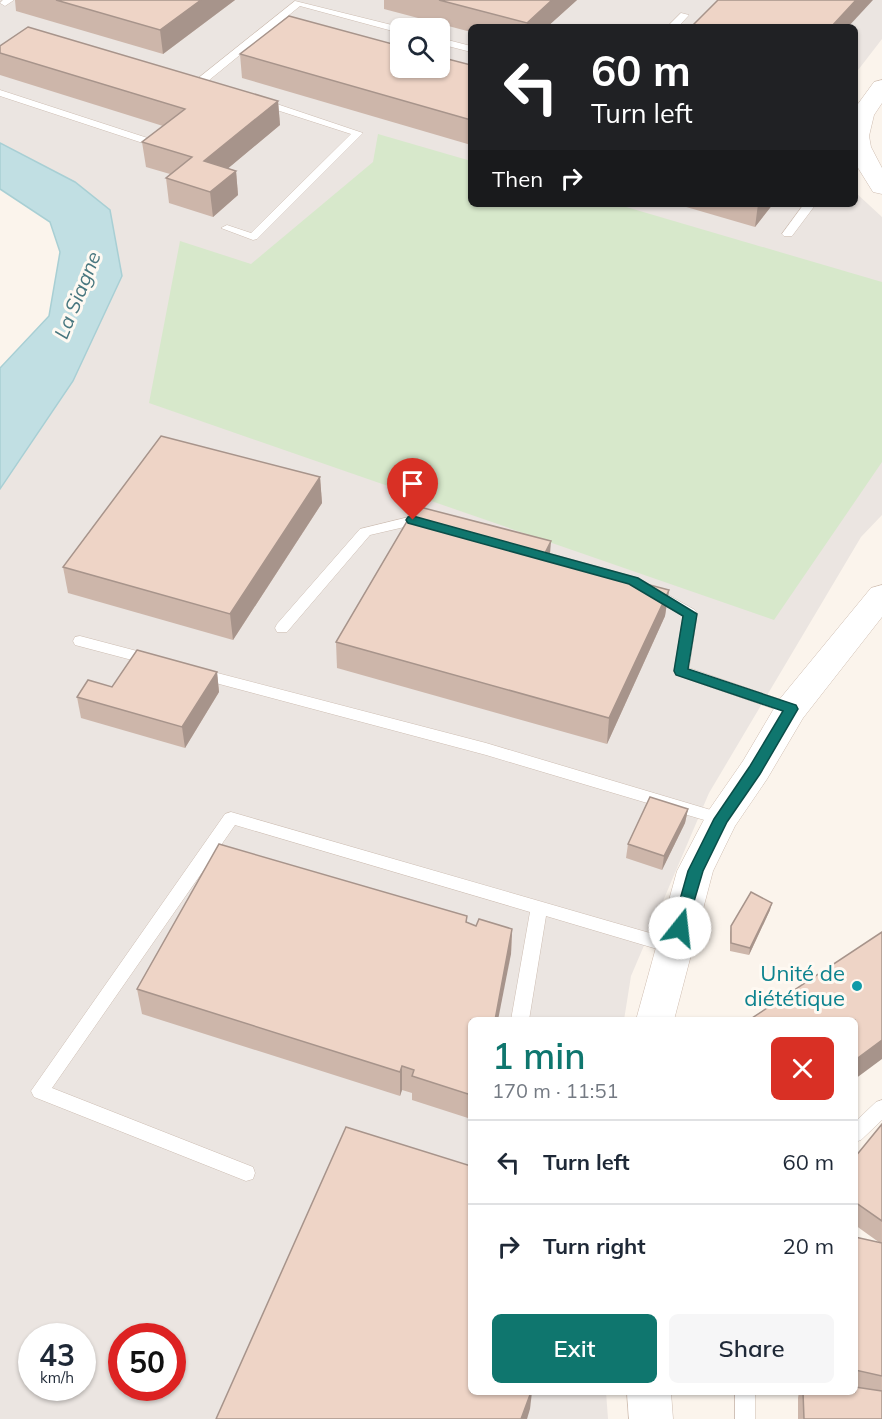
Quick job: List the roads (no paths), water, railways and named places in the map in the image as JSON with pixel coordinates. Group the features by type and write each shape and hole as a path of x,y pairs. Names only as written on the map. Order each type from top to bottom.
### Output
{"main road":[{"path":"858,122 862,112 882,87"},
{"path":"858,140 865,162 882,187"},
{"path":"655,1017 696,871 721,819 755,770 791,709 882,596"},
{"path":"649,1395 651,1419"}],"lane":[{"path":"223,89 194,80 299,1 390,27"},
{"path":"675,24 684,15"},
{"path":"450,44 468,48"},
{"path":"0,93 162,146"},
{"path":"227,228 253,237 358,133 245,97"},
{"path":"788,234 808,207"},
{"path":"282,628 365,532 413,520 435,526"},
{"path":"512,548 633,581 690,614 681,671 791,709"},
{"path":"80,641 486,749 721,819"},
{"path":"246,1173 40,1090 231,818 674,946"},
{"path":"521,1017 539,907"},
{"path":"858,1131 882,1108"},
{"path":"745,1395 746,1419"}],"water":[{"name":"La Siagne","path":"0,143 75,182 110,210 122,276 73,381 0,489 0,368 49,316 60,252 50,222 0,189"}],"place":[{"name":"Unité de diététique","path":"857,986"}]}
